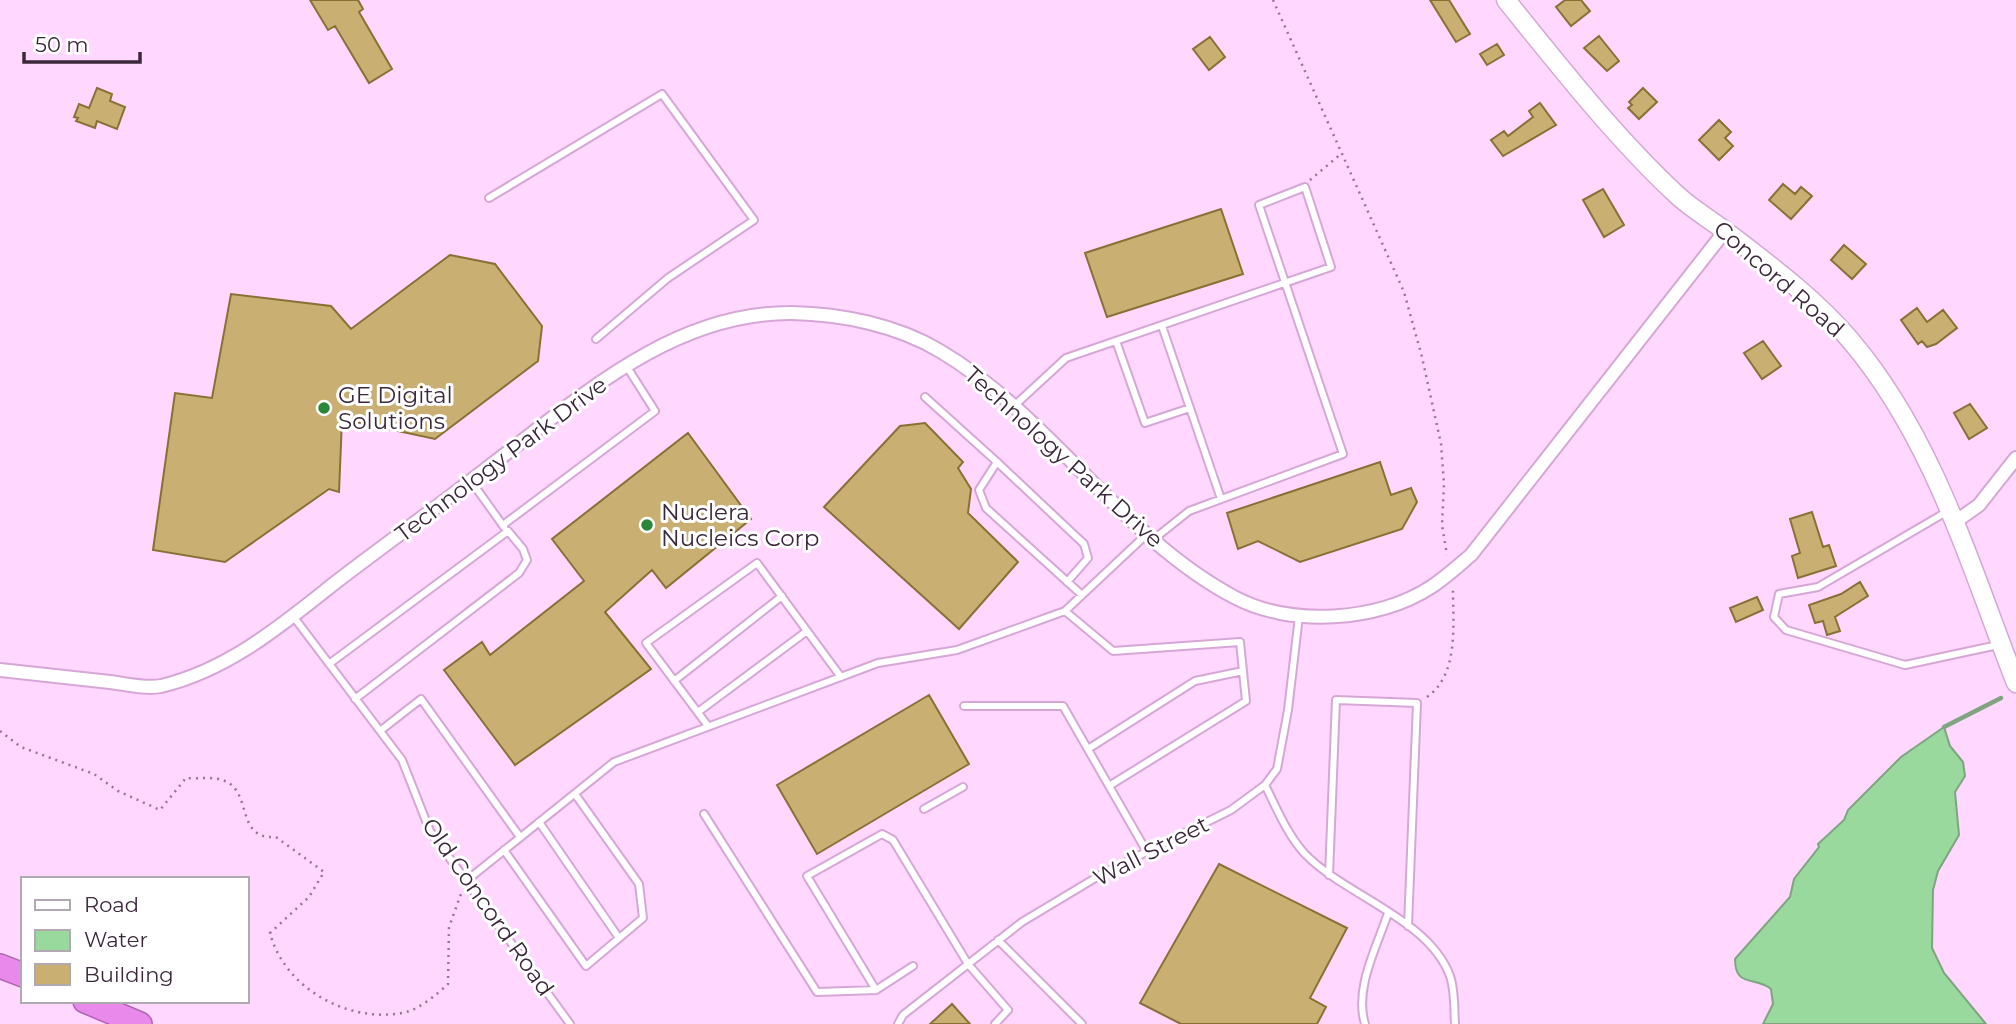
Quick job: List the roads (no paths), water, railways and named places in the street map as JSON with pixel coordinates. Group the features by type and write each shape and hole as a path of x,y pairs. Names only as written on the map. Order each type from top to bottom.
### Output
{"highway":[{"path":"0,966 21,974"},
{"path":"90,1003 140,1024"}],"main road":[{"name":"Concord Road","path":"1506,0 1582,94 1648,166 1679,196 1821,309 1851,341 1902,412 1952,516 2016,683"}],"street":[{"name":"Technology Park Drive","path":"0,670 156,688 214,667 292,616 593,388 626,367 667,343 720,321 746,316 793,313 835,317 897,331 936,348 1013,406 1150,536 1235,597 1265,609 1299,614 1327,615 1374,611 1429,589 1471,555 1726,231"},
{"path":"1952,516 1979,505 2016,458"}],"lane":[{"path":"489,198 662,94 754,220 668,278 596,339"},
{"path":"466,881 614,762 878,663 957,650 1065,611 1150,536 1189,511 1343,454 1285,283 1258,205 1305,187 1331,267 1285,283 1162,326 1066,358 1013,406"},
{"path":"1162,326 1222,499"},
{"path":"1116,341 1144,423 1190,408"},
{"path":"328,664 655,411 626,367"},
{"path":"925,397 1084,544 1088,558 1067,582"},
{"path":"997,462 979,490 986,508 1082,595"},
{"path":"355,699 519,573 527,560 523,549 471,481"},
{"path":"1952,516 1827,582 1779,594 1774,617 1786,630 1905,665 2001,644"},
{"path":"708,726 646,643 757,563 841,677"},
{"path":"674,681 782,596"},
{"path":"1065,611 1113,651 1240,642 1246,701 1109,786"},
{"name":"Wall Street","path":"898,1024 903,1015 1022,922 1101,874 1231,810 1265,785 1277,769 1299,614"},
{"name":"Old Concord Road","path":"292,616 402,760 430,831 570,1024"},
{"path":"698,712 807,631"},
{"path":"1088,749 1195,681 1243,671"},
{"path":"380,731 421,699 520,837"},
{"path":"1329,875 1336,700 1417,703 1408,926"},
{"path":"964,706 1063,706 1147,852"},
{"path":"1265,785 1287,830 1305,853 1329,875 1408,926 1433,949 1450,976 1455,1024"},
{"path":"924,809 963,787"},
{"path":"504,850 586,966 643,918 639,884 575,794"},
{"path":"704,814 817,992 876,990 913,967"},
{"path":"539,822 620,938"},
{"path":"876,990 807,876 882,834 893,840 968,964 1008,1010 995,1024"},
{"path":"1365,1024 1362,1013 1364,981 1388,914"},
{"path":"998,940 1082,1024"}],"water":[{"path":"1944,727 1950,746 1963,762 1965,776 1955,792 1959,835 1938,871 1933,890 1932,948 1944,973 1986,1024 1763,1024 1773,1004 1771,989 1742,978 1738,974 1735,959 1790,897 1794,879 1819,847 1818,844 1844,820 1848,810 1901,757"}],"waterway":[{"path":"1944,727 2001,698"}],"place":[{"name":"GE Digital Solutions","path":"324,408"},
{"name":"Nuclera Nucleics Corp","path":"647,525"}]}
